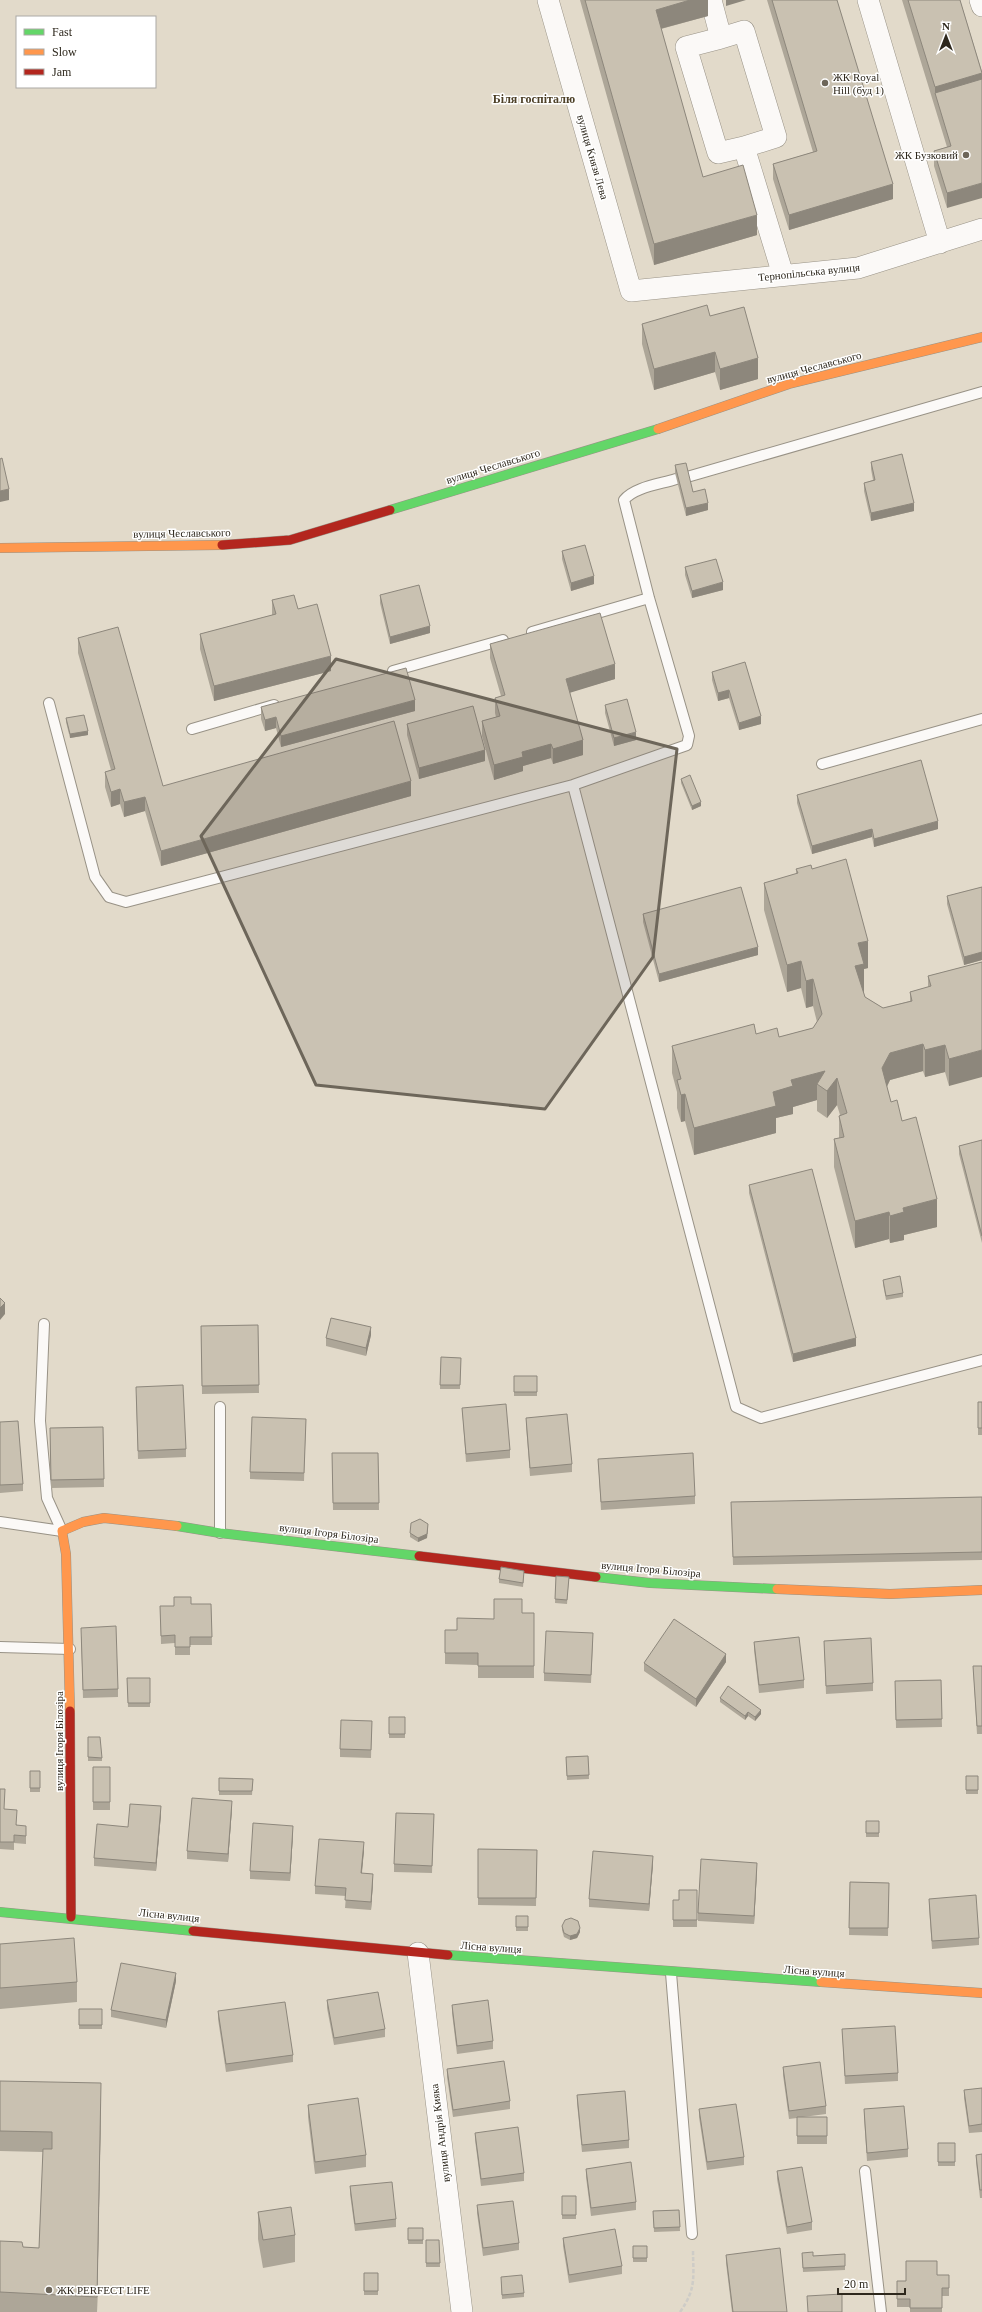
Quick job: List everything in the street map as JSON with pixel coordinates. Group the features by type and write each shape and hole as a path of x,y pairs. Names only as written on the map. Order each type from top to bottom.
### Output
{"street":[{"name":"вулиця Князя Лева","path":"548,0 631,291"},
{"path":"710,0 721,38"},
{"path":"868,0 940,243"},
{"path":"980,0 982,6"},
{"path":"744,31 776,137 718,153 686,47 721,38 744,31"},
{"path":"744,147 783,275"},
{"name":"Тернопільська вулиця","path":"631,291 858,268 982,229"},
{"name":"вулиця Чеславського","path":"0,548 229,545 290,540 683,422 790,384 982,337"},
{"name":"вулиця Ігоря Білозіра","path":"71,1917 70,1649 66,1554 62,1531 83,1522 104,1518 155,1522 220,1533 650,1583 890,1594 982,1590"},
{"name":"Лісна вулиця","path":"0,1912 71,1917 418,1953 965,1994 982,1993"},
{"name":"вулиця Андрія Кияка","path":"418,1953 462,2312"}],"lane":[{"path":"687,477 982,392"},
{"path":"49,703 95,877 109,897 126,902 573,784 687,745 689,736 649,598 624,500 627,496 638,491 676,479"},
{"path":"382,675 649,598"},
{"path":"192,729 283,703"},
{"path":"822,764 981,722"},
{"path":"573,784 736,1407 760,1418 982,1360"},
{"path":"44,1324 40,1421 47,1498 62,1531"},
{"path":"220,1407 220,1533"},
{"path":"0,1522 62,1531"},
{"path":"0,1647 70,1649"},
{"path":"671,1973 692,2234"},
{"path":"865,2171 881,2312"}],"path":[{"path":"680,2312 690,2299 693,2286 692,2234"}],"highlighted area":[{"path":"336,659 677,749 653,957 545,1109 316,1085 201,836"}],"building":[{"path":"585,0 690,0 656,10 703,177 743,165 757,215 654,244"},
{"name":"ЖК Royal Hill (буд 1)","path":"772,0 837,0 893,184 789,215 773,164 817,151"},
{"path":"908,0 960,0 982,73 935,87"},
{"name":"ЖК Бузковий","path":"982,79 982,183 947,193 934,151 951,146 935,93"},
{"path":"707,305 710,316 744,307 758,358 720,369 715,352 654,369 642,324"},
{"path":"902,454 914,503 871,513 864,483 875,480 871,462"},
{"path":"2,458 9,489 0,491 0,459"},
{"path":"686,463 693,492 705,489 708,503 686,508 675,465"},
{"path":"585,545 594,576 571,583 562,551"},
{"path":"716,559 723,582 692,591 685,567"},
{"path":"419,585 430,626 390,637 380,595"},
{"path":"294,595 298,609 317,604 331,656 214,686 200,634 276,614 272,600"},
{"path":"600,613 615,664 566,679 583,740 553,749 551,744 522,752 523,757 494,765 482,721 500,716 495,698 505,695 490,644"},
{"path":"118,627 163,786 394,721 411,781 161,851 145,797 124,802 120,789 111,792 105,772 115,769 78,638"},
{"path":"745,662 761,716 739,723 729,690 718,693 712,672"},
{"path":"406,668 415,700 281,736 276,717 265,720 261,707"},
{"path":"627,699 636,732 614,738 605,705"},
{"path":"473,706 485,750 419,768 407,724"},
{"path":"84,715 88,731 70,734 66,718"},
{"path":"921,760 938,821 874,839 872,829 812,846 797,795"},
{"path":"690,775 701,802 692,806 681,779"},
{"path":"846,859 868,941 858,943 864,964 855,966 865,997 883,1008 912,1001 910,992 931,986 928,976 982,962 982,1050 949,1059 945,1045 925,1050 923,1044 890,1053 882,1068 891,1102 897,1100 902,1121 916,1117 937,1199 903,1208 904,1212 890,1216 889,1212 855,1221 834,1139 844,1137 839,1116 847,1113 837,1078 827,1091 817,1084 825,1071 791,1080 793,1086 773,1092 776,1106 694,1128 685,1094 681,1095 677,1080 681,1079 672,1046 754,1024 756,1034 777,1028 779,1037 813,1028 822,1014 813,979 806,981 801,961 787,965 764,883 798,873 796,869 811,865 812,869"},
{"path":"741,887 758,947 659,974 643,914"},
{"path":"982,887 982,952 964,957 947,896"},
{"path":"982,1140 982,1236 959,1146"},
{"path":"812,1169 856,1338 793,1354 749,1185"},
{"path":"900,1276 903,1293 886,1296 883,1280"},
{"path":"0,1298 5,1303 0,1308"},
{"path":"331,1318 371,1327 366,1348 326,1338"},
{"path":"258,1325 259,1385 202,1386 201,1326"},
{"path":"441,1357 461,1358 460,1385 440,1385"},
{"path":"514,1376 537,1376 537,1392 514,1392"},
{"path":"183,1385 186,1449 138,1451 136,1387"},
{"path":"978,1402 982,1402 982,1428 978,1428"},
{"path":"506,1404 510,1450 466,1454 462,1408"},
{"path":"567,1414 572,1464 530,1468 526,1418"},
{"path":"252,1417 306,1419 304,1473 250,1472"},
{"path":"18,1421 23,1484 0,1485 0,1422"},
{"path":"103,1427 104,1479 51,1480 50,1428"},
{"path":"332,1453 378,1453 379,1503 333,1503"},
{"path":"693,1453 695,1496 601,1502 598,1459"},
{"path":"982,1497 982,1552 733,1557 731,1502"},
{"path":"420,1519 428,1524 427,1534 418,1538 410,1533 411,1523"},
{"path":"501,1567 524,1571 523,1583 499,1579"},
{"path":"556,1576 569,1577 567,1600 555,1599"},
{"path":"174,1597 191,1597 191,1604 211,1604 212,1637 190,1637 190,1647 175,1647 175,1635 161,1636 160,1606 174,1606"},
{"path":"494,1599 522,1599 522,1613 534,1613 534,1666 478,1666 478,1653 445,1653 445,1630 457,1630 457,1618 494,1619"},
{"path":"674,1619 726,1654 696,1699 644,1663"},
{"path":"116,1626 118,1689 83,1690 81,1628"},
{"path":"546,1631 593,1633 591,1675 544,1673"},
{"path":"799,1637 804,1680 759,1685 754,1642"},
{"path":"871,1638 873,1683 826,1686 824,1641"},
{"path":"973,1666 982,1666 982,1726 977,1726"},
{"path":"127,1678 150,1678 150,1703 128,1703"},
{"path":"941,1680 942,1719 896,1720 895,1681"},
{"path":"728,1686 761,1710 755,1717 748,1712 745,1716 720,1698"},
{"path":"389,1717 405,1717 405,1734 389,1734"},
{"path":"341,1720 372,1721 371,1750 340,1749"},
{"path":"88,1737 100,1737 102,1758 88,1757"},
{"path":"588,1756 589,1775 567,1776 566,1757"},
{"path":"93,1767 110,1767 110,1802 93,1802"},
{"path":"30,1771 40,1771 40,1788 30,1788"},
{"path":"966,1776 978,1776 978,1790 966,1790"},
{"path":"219,1778 253,1779 252,1791 219,1791"},
{"path":"0,1789 5,1789 4,1809 17,1810 16,1825 26,1826 26,1836 14,1835 14,1842 0,1842"},
{"path":"192,1798 232,1801 228,1854 187,1851"},
{"path":"130,1804 161,1806 156,1863 94,1858 97,1824 128,1827"},
{"path":"396,1813 434,1814 432,1866 394,1864"},
{"path":"866,1821 879,1821 879,1833 866,1833"},
{"path":"253,1823 293,1826 290,1873 250,1871"},
{"path":"319,1839 364,1842 361,1873 373,1874 371,1902 345,1900 346,1888 315,1886"},
{"path":"478,1849 537,1850 536,1898 478,1898"},
{"path":"593,1851 653,1856 649,1904 589,1899"},
{"path":"701,1859 757,1863 754,1916 698,1913"},
{"path":"850,1882 889,1883 888,1928 849,1928"},
{"path":"679,1890 697,1890 697,1920 673,1920 673,1900 679,1900"},
{"path":"976,1895 979,1938 932,1941 929,1899"},
{"path":"516,1916 528,1916 528,1927 516,1927"},
{"path":"571,1918 578,1921 580,1928 577,1934 570,1936 564,1933 562,1926 565,1920"},
{"path":"74,1938 77,1982 0,1988 0,1944"},
{"path":"121,1963 176,1973 166,2020 111,2010"},
{"path":"378,1992 385,2029 334,2038 327,2000"},
{"path":"488,2000 493,2041 457,2046 452,2005"},
{"path":"285,2002 293,2055 226,2064 218,2011"},
{"path":"79,2009 102,2009 102,2025 79,2025"},
{"path":"895,2026 898,2073 845,2076 842,2029"},
{"path":"504,2061 510,2101 453,2110 447,2069"},
{"path":"820,2062 826,2106 789,2111 783,2067"},
{"path":"0,2081 101,2083 97,2297 0,2292 0,2241 22,2242 23,2247 39,2248 43,2149 52,2149 52,2132 0,2131"},
{"path":"982,2088 982,2124 969,2126 964,2090"},
{"path":"625,2091 629,2140 582,2145 577,2095"},
{"path":"358,2098 366,2155 315,2162 308,2105"},
{"path":"736,2104 744,2157 707,2162 699,2109"},
{"path":"904,2106 908,2149 867,2153 864,2109"},
{"path":"797,2117 827,2117 827,2136 797,2136"},
{"path":"518,2127 524,2173 481,2179 475,2133"},
{"path":"938,2143 955,2143 955,2162 938,2162"},
{"path":"982,2154 982,2190 980,2190 976,2155"},
{"path":"631,2162 636,2202 591,2208 586,2169"},
{"path":"802,2167 812,2222 787,2227 777,2171"},
{"path":"392,2182 396,2219 355,2224 350,2186"},
{"path":"562,2196 576,2196 576,2215 562,2215"},
{"path":"513,2201 519,2243 483,2248 477,2205"},
{"path":"291,2207 295,2235 263,2240 258,2212"},
{"path":"679,2210 680,2227 654,2228 653,2211"},
{"path":"408,2228 423,2228 423,2240 408,2240"},
{"path":"615,2229 622,2266 569,2275 563,2238"},
{"path":"426,2240 439,2240 440,2263 426,2263"},
{"path":"633,2246 647,2246 647,2258 633,2258"},
{"path":"780,2248 787,2312 733,2312 726,2255"},
{"path":"813,2252 813,2256 845,2254 845,2266 803,2268 802,2253"},
{"path":"906,2261 937,2261 937,2275 949,2275 949,2288 942,2288 942,2308 910,2308 910,2299 897,2299 897,2281 906,2281"},
{"path":"364,2273 378,2273 378,2291 364,2291"},
{"path":"522,2275 524,2293 502,2295 501,2277"},
{"path":"842,2294 842,2312 808,2312 807,2296"}],"traffic: fast":[{"path":"390,510 658,429"},
{"path":"177,1526 220,1533 419,1556"},
{"path":"596,1577 650,1583 777,1589"},
{"path":"0,1912 193,1931"},
{"path":"448,1955 821,1982"}],"traffic: slow":[{"path":"658,429 789,384 982,337"},
{"path":"0,548 222,545"},
{"path":"70,1711 66,1554 62,1531 83,1522 104,1518 177,1526"},
{"path":"777,1589 890,1594 982,1590"},
{"path":"821,1982 982,1993"}],"traffic: jam":[{"path":"222,545 290,540 390,510"},
{"path":"419,1556 596,1577"},
{"path":"70,1711 71,1917"},
{"path":"193,1931 448,1955"}],"place":[{"name":"ЖК Royal Hill (буд 1)","path":"825,83"},
{"name":"ЖК Бузковий","path":"966,155"},
{"name":"ЖК PERFECT LIFE","path":"49,2290"}],"district":[{"name":"Біля госпіталю","path":"534,99"}]}
